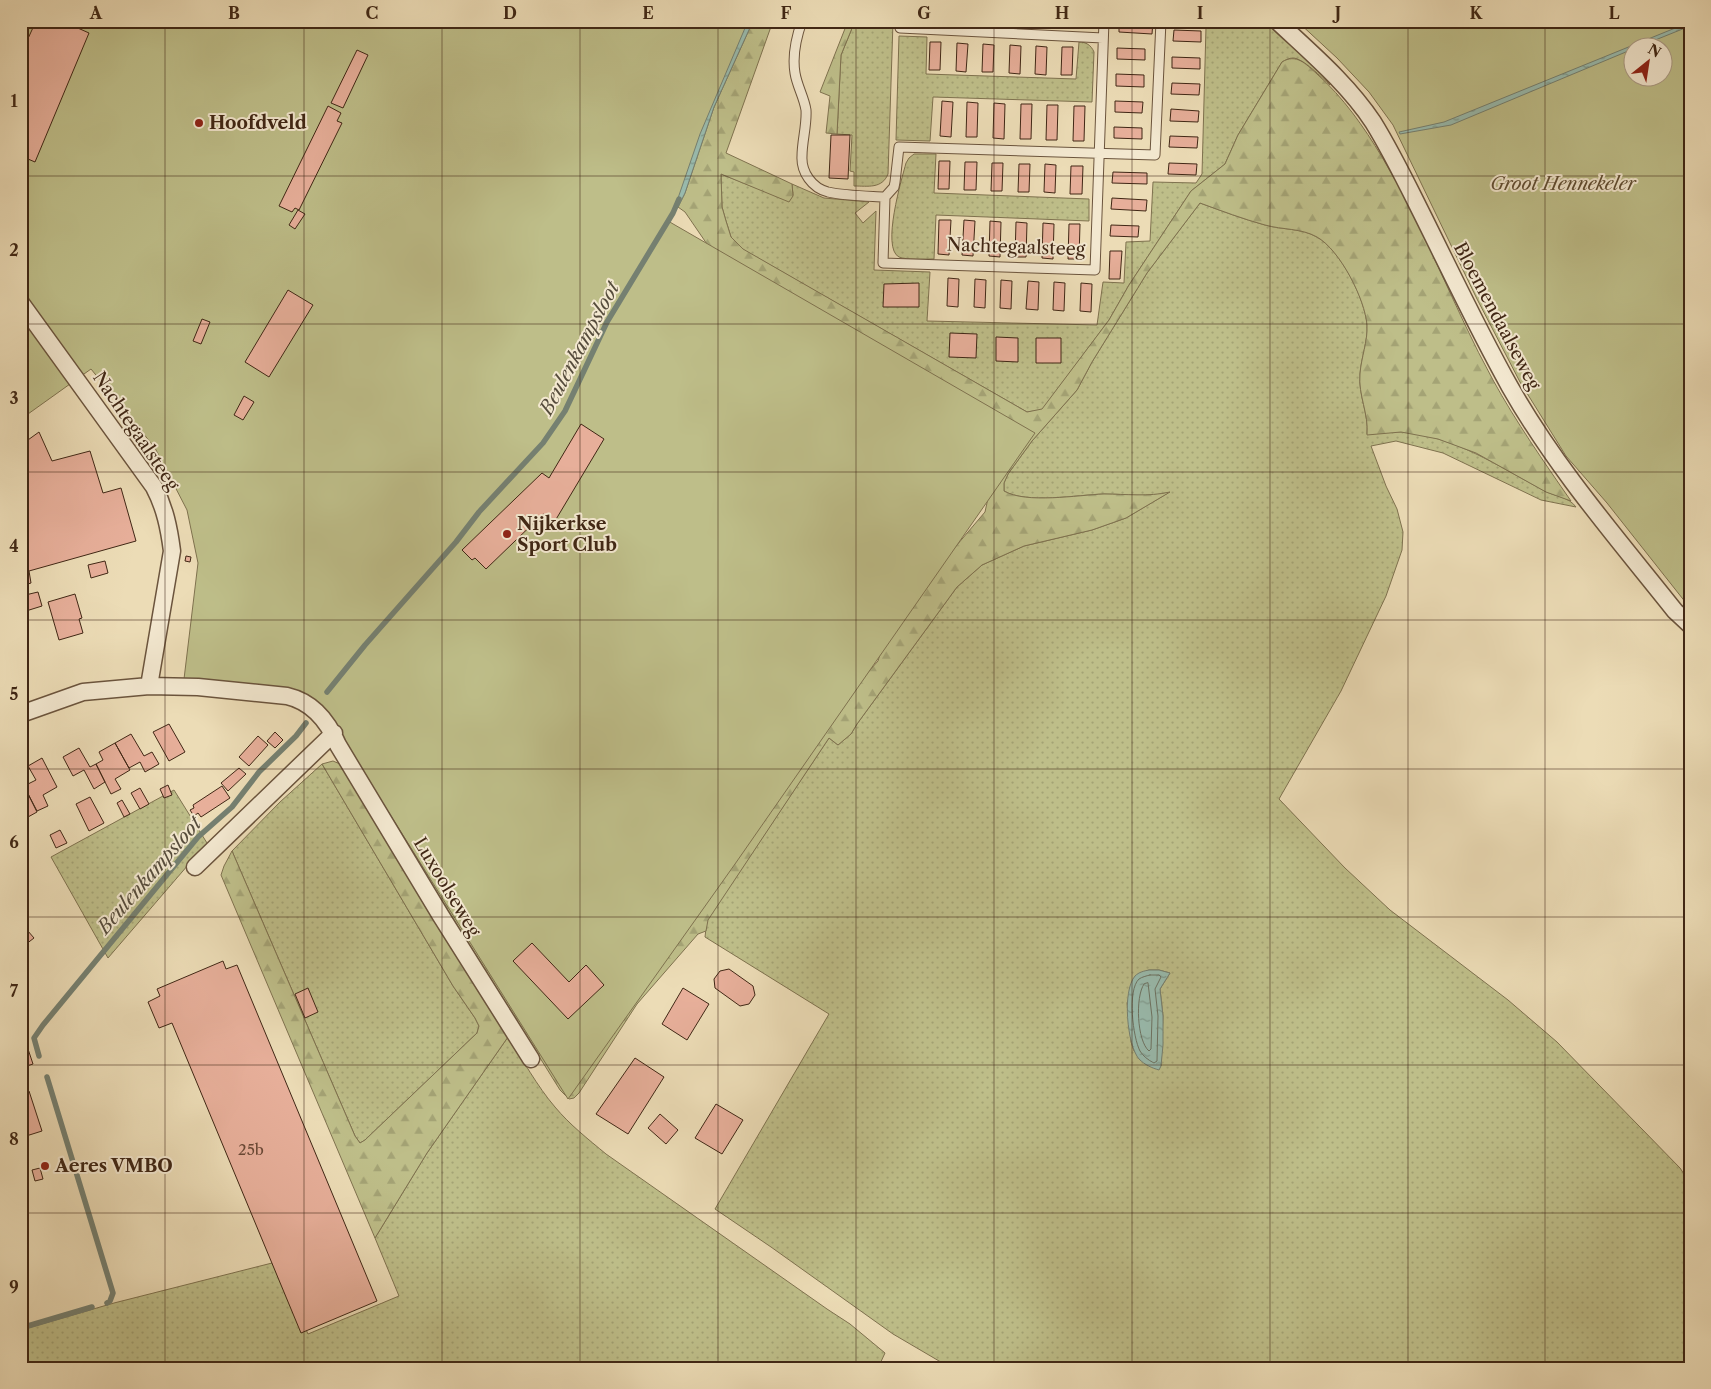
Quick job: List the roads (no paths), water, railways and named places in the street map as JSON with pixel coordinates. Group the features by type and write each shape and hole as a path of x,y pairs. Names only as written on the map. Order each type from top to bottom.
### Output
{"street":[{"name":"Bloemendaalseweg","path":"1277,21 1331,72 1372,122 1394,160 1501,370 1545,445 1572,482 1675,611 1690,625"},
{"name":"Nachtegaalsteeg","path":"21,303 154,487 162,503 169,529 172,551 149,686"},
{"name":"Luxoolseweg","path":"21,714 83,692 149,686 198,687 267,694 299,699 310,705 323,717 334,733 338,745 441,916 531,1059"},
{"path":"195,867 334,733"}],"lane":[{"path":"802,21 796,38 794,57 795,74 806,112 801,166 810,180 828,192 886,197"},
{"name":"Nachtegaalsteeg","path":"1104,21 1100,153 1095,270 883,263 886,197 895,182 899,147 1100,153 1155,155 1160,21"},
{"path":"900,28 1103,38"}],"water":[{"path":"748,21 753,21 714,107 685,193 678,207 676,204 700,134"},
{"path":"1690,22 1690,26 1660,38 1651,38"},
{"path":"1624,49 1624,53 1451,125 1400,134 1399,132 1444,122"},
{"path":"1149,970 1170,973 1160,989 1163,1016 1163,1045 1159,1070 1139,1059 1131,1042 1129,1031 1127,1005 1131,983 1135,976"}],"waterway":[{"name":"Beulenkampsloot","path":"327,692 365,645 456,542 479,512 543,443 565,411 607,322 673,213 679,199"},
{"name":"Beulenkampsloot","path":"39,1056 34,1038 43,1025 198,837 232,807 259,772 296,736 306,723"},
{"name":"Beulenkampsloot","path":"47,1077 113,1293 110,1301 107,1303"},
{"name":"Beulenkampsloot","path":"21,1328 92,1307"}],"place":[{"name":"Hoofdveld","path":"199,123"},
{"name":"Nijkerkse Sport Club","path":"507,534"},
{"name":"Aeres VMBO","path":"45,1166"}],"park label":[{"name":"Groot Hennekeler","path":"1563,184"}]}
